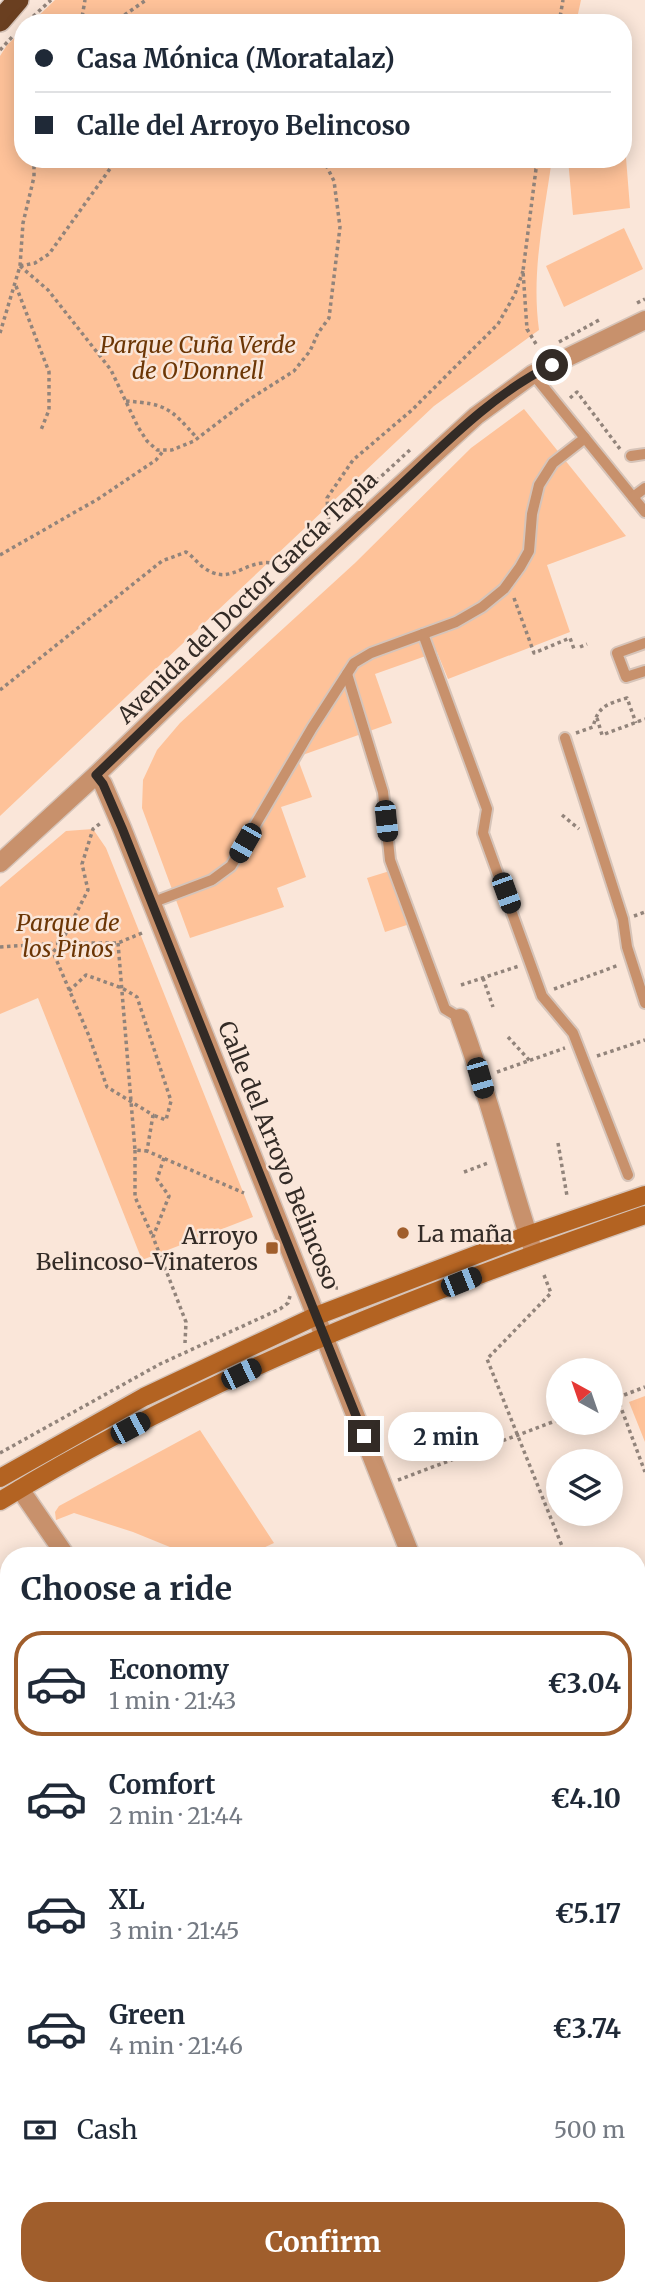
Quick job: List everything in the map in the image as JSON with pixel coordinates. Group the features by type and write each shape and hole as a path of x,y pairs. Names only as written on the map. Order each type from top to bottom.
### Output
{"highway":[{"path":"0,21 18,0"}],"main road":[{"path":"0,1478 144,1396 316,1316 528,1235 645,1195"},
{"path":"0,1501 152,1417 324,1335 534,1253 645,1215"}],"street":[{"name":"Avenida del Doctor García Tapia","path":"0,863 96,775 309,569 466,425 533,374 645,320"},
{"name":"Calle del Arroyo Belincoso","path":"96,775 103,784 152,903 407,1547"},
{"path":"460,1018 534,1253"},
{"path":"20,1489 60,1547"}],"lane":[{"path":"533,374 645,512"},
{"path":"152,903 212,880 231,866 312,728 354,663 371,653 465,617 503,589 529,551 532,514 539,485 553,463 585,438"},
{"path":"629,457 645,454"},
{"path":"633,497 645,488"},
{"path":"423,634 487,809 483,833 541,994 573,1033 628,1175"},
{"path":"645,643 617,653 626,677 645,671"},
{"path":"347,674 383,792 390,860 444,1009 460,1018"},
{"path":"565,738 623,919 631,961 645,1003"}],"path":[{"path":"36,14 51,0"},
{"path":"126,14 146,0"},
{"path":"0,333 20,266 23,223 34,168"},
{"path":"20,266 35,263 50,254 111,168"},
{"path":"20,266 48,290 111,370 147,441 158,450 172,450 197,438 294,371 310,351 329,318 340,227 334,181 328,168"},
{"path":"536,168 523,271 527,329 536,344"},
{"path":"329,526 327,498 353,460 412,410 498,324 515,294 523,271"},
{"path":"15,284 49,372 49,410 41,430"},
{"path":"567,401 577,392 629,457"},
{"path":"126,401 154,403 171,411 197,438"},
{"path":"0,555 98,499 156,460 164,450"},
{"path":"0,690 172,556 186,552 212,573 225,575 263,562 269,563"},
{"path":"515,601 534,653 570,638 574,649"},
{"path":"580,647 587,644"},
{"path":"565,738 593,727 596,715 603,707 627,698 636,723"},
{"path":"596,715 602,735 645,719"},
{"path":"69,991 86,975 122,988 137,997 171,1101 166,1120 107,1087 89,1036 69,991 53,953 61,943 88,890 82,863 93,829 115,813"},
{"path":"633,916 645,912"},
{"path":"0,947 118,943 142,933"},
{"path":"118,943 135,1150 135,1196 186,1322 185,1343"},
{"path":"541,994 631,961"},
{"path":"461,985 510,969"},
{"path":"483,978 493,1007"},
{"path":"508,1037 530,1061"},
{"path":"584,1060 645,1040"},
{"path":"480,1078 577,1044"},
{"path":"147,1151 153,1115"},
{"path":"558,1143 567,1196"},
{"path":"135,1150 147,1151 244,1193"},
{"path":"153,1237 169,1196 157,1179 164,1158"},
{"path":"464,1172 503,1158"},
{"path":"544,1275 551,1293 487,1359 562,1547"},
{"path":"318,1281 324,1287 340,1288"},
{"path":"0,1452 160,1364 280,1309 288,1303 293,1290"},
{"path":"623,1395 645,1387"},
{"path":"623,1413 645,1472"},
{"path":"383,1486 546,1424"}],"green space":[{"path":"55,0 581,0 578,14 40,14"},
{"name":"Parque Cuña Verde de O'Donnell","path":"14,38 14,168 551,168 537,265 539,330 434,406 0,816 0,56"},
{"path":"569,168 627,168 630,208 573,215"},
{"path":"624,228 643,269 564,307 546,266"},
{"path":"524,409 626,536 547,565 570,632 448,679 437,652 375,674 392,723 297,757 312,797 281,807 306,877 277,888 284,907 190,938 142,808 143,780 157,750 180,723 355,563 471,448"},
{"name":"Parque de los Pinos","path":"93,829 106,848 253,1217 142,1260 38,998 0,1014 0,887 66,831"},
{"path":"393,870 410,924 385,932 367,878"},
{"path":"645,1396 645,1442 629,1402"},
{"path":"200,1430 274,1543 265,1547 170,1547 74,1513 56,1520 55,1512 59,1506"}],"place":[{"name":"La maña","path":"403,1233"},
{"name":"Arroyo Belincoso-Vinateros","path":"272,1248"}],"route":[{"path":"364,1436 122,828 103,784 96,775 309,569 476,416 533,374 552,365"}]}
